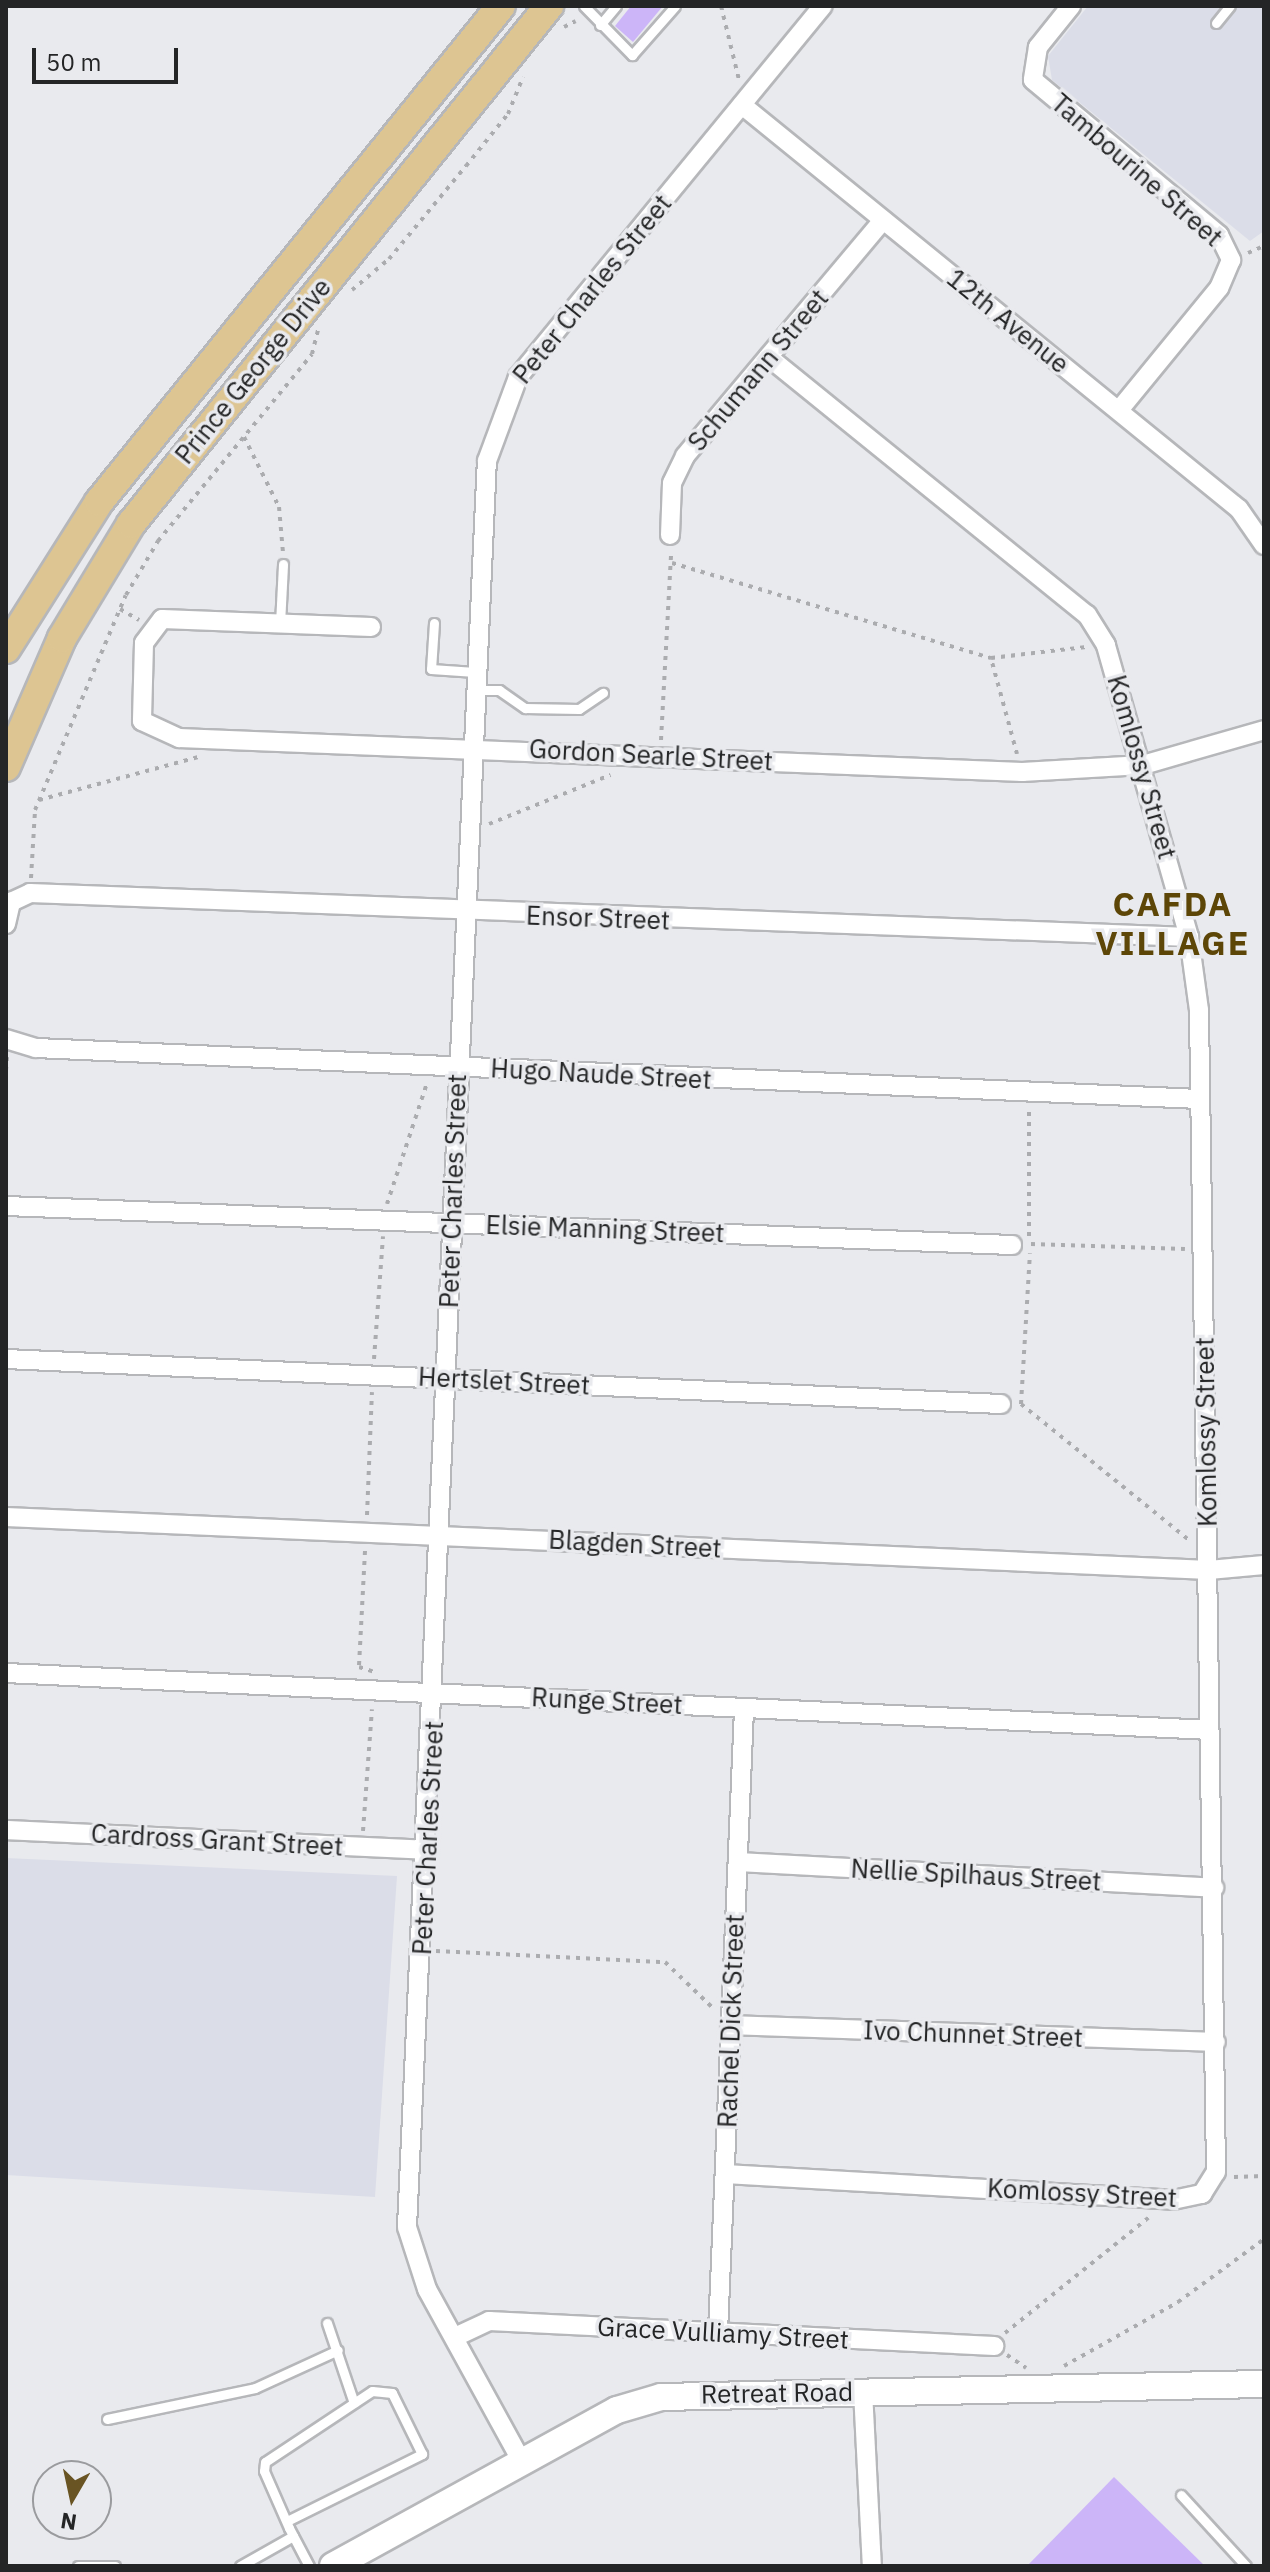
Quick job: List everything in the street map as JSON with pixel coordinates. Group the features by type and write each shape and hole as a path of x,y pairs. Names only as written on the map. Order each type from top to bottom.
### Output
{"main road":[{"name":"Prince George Drive","path":"6,649 99,502 501,6"},
{"name":"Prince George Drive","path":"6,767 56,649 131,524 549,6"},
{"name":"Retreat Road","path":"333,2566 522,2462 648,2400 863,2391 1264,2384"}],"street":[{"name":"Peter Charles Street","path":"522,2462 417,2268 407,2227 436,1691 448,1379 449,1222 487,461 506,399 823,6"},
{"name":"Tambourine Street","path":"1071,6 1038,47 1033,80 1219,235 1231,260 1219,288 1119,410"},
{"name":"12th Avenue","path":"742,105 1247,517 1264,545"},
{"name":"Schumann Street","path":"670,535 678,469 883,220"},
{"name":"Komlossy Street","path":"725,2174 1173,2200 1202,2194 1216,2172 1199,1010 1189,937 1143,765 1106,645 1087,615 768,357"},
{"path":"154,626 280,624 371,627"},
{"name":"Gordon Searle Street","path":"154,626 142,721 164,736 1022,772 1143,765 1264,730"},
{"name":"Ensor Street","path":"6,924 11,902 30,893 465,912 1189,937"},
{"name":"Hugo Naude Street","path":"6,1039 36,1048 1030,1094 1199,1099"},
{"name":"Elsie Manning Street","path":"6,1206 1021,1245"},
{"name":"Hertslet Street","path":"6,1359 1001,1404"},
{"name":"Blagden Street","path":"6,1517 1209,1570 1264,1565"},
{"name":"Runge Street","path":"6,1673 1208,1730"},
{"name":"Rachel Dick Street","path":"718,2332 744,1709"},
{"name":"Cardross Grant Street","path":"6,1830 427,1850"},
{"name":"Nellie Spilhaus Street","path":"738,1862 1214,1888"},
{"name":"Ivo Chunnet Street","path":"730,2025 1216,2042"},
{"name":"Grace Vulliamy Street","path":"455,2337 489,2321 994,2346"},
{"path":"863,2391 872,2566"}],"lane":[{"path":"584,6 632,55 675,6"},
{"path":"600,25 616,6"},
{"path":"1216,23 1230,6"},
{"path":"280,624 283,564"},
{"path":"434,623 431,669 499,690 525,708 565,709 603,693"},
{"path":"327,2323 354,2403"},
{"path":"107,2419 255,2388 338,2350"},
{"path":"287,2521 422,2454 392,2393 372,2391 265,2462 287,2521 293,2536 309,2566"},
{"path":"1181,2495 1246,2566"},
{"path":"240,2566 293,2536"},
{"path":"78,2566 115,2566"}],"path":[{"path":"721,6 745,85"},
{"path":"554,38 576,21"},
{"path":"346,295 389,259 508,114 525,73"},
{"path":"31,883 39,800 120,609 158,541 312,354 328,317"},
{"path":"244,437 279,507 283,564"},
{"path":"660,756 670,535"},
{"path":"671,563 991,658 1106,645"},
{"path":"120,609 154,626"},
{"path":"991,658 1022,772"},
{"path":"39,800 188,766 218,740"},
{"path":"468,832 624,770"},
{"path":"6,1071 7,1056"},
{"path":"336,1845 364,1830 374,1667 359,1667 384,1220 434,1066"},
{"path":"1021,1404 1021,1245 1030,1094"},
{"path":"1021,1245 1202,1249"},
{"path":"1001,1404 1021,1404 1188,1541 1208,1541"},
{"path":"422,1951 665,1962 730,2025"},
{"path":"1216,2172 1264,2176"},
{"path":"1028,2369 994,2346 1173,2200"},
{"path":"1061,2368 1178,2302 1264,2239"}],"shaded area":[{"path":"1088,6 1264,6 1264,231 1250,241 1052,80 1048,56"},
{"path":"6,1858 397,1876 375,2197 6,2175"}],"building":[{"path":"631,6 663,6 633,42 615,26"},
{"path":"1114,2477 1205,2566 1027,2566"}],"district":[{"name":"CAFDA VILLAGE","path":"1173,922"}]}
